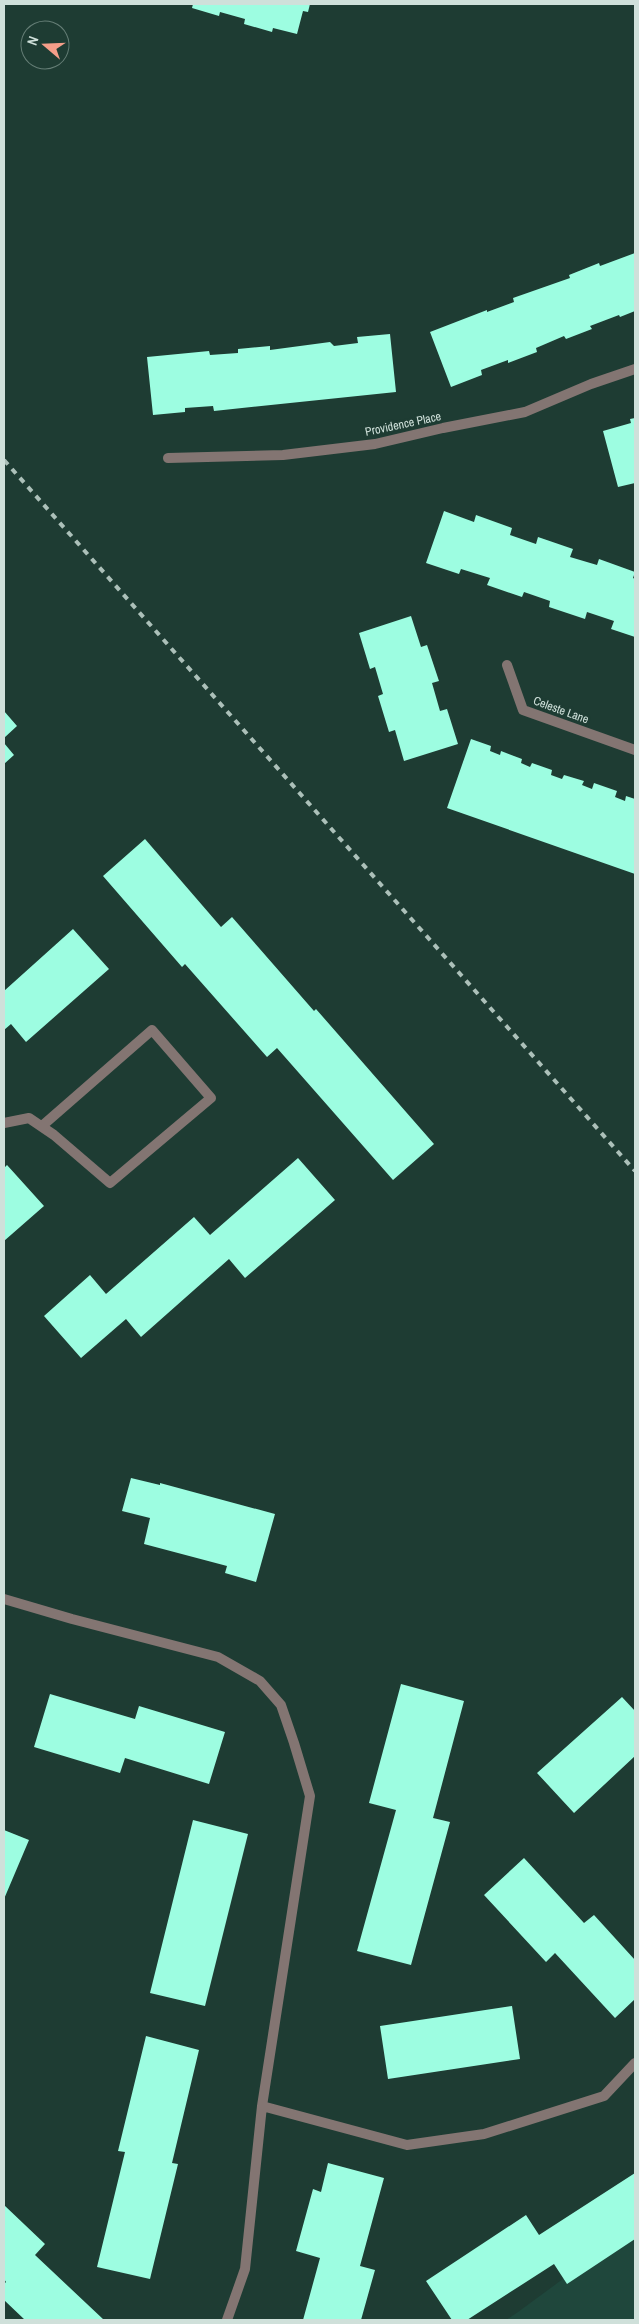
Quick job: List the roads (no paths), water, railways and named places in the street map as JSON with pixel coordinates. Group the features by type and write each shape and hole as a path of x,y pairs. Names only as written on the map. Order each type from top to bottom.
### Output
{"street":[{"name":"Providence Place","path":"168,458 283,455 375,444 525,412 591,384 635,369"},
{"name":"Celeste Lane","path":"507,665 523,710 635,750"},
{"path":"4,1123 29,1118 42,1126 110,1183 212,1098 152,1030 42,1126"},
{"path":"4,1599 72,1620 218,1657 260,1680 281,1705 310,1796 262,2106 245,2269 227,2320"},
{"path":"262,2106 407,2145 484,2134 604,2096 635,2063"}],"railway":[{"path":"4,460 635,1171"}]}
